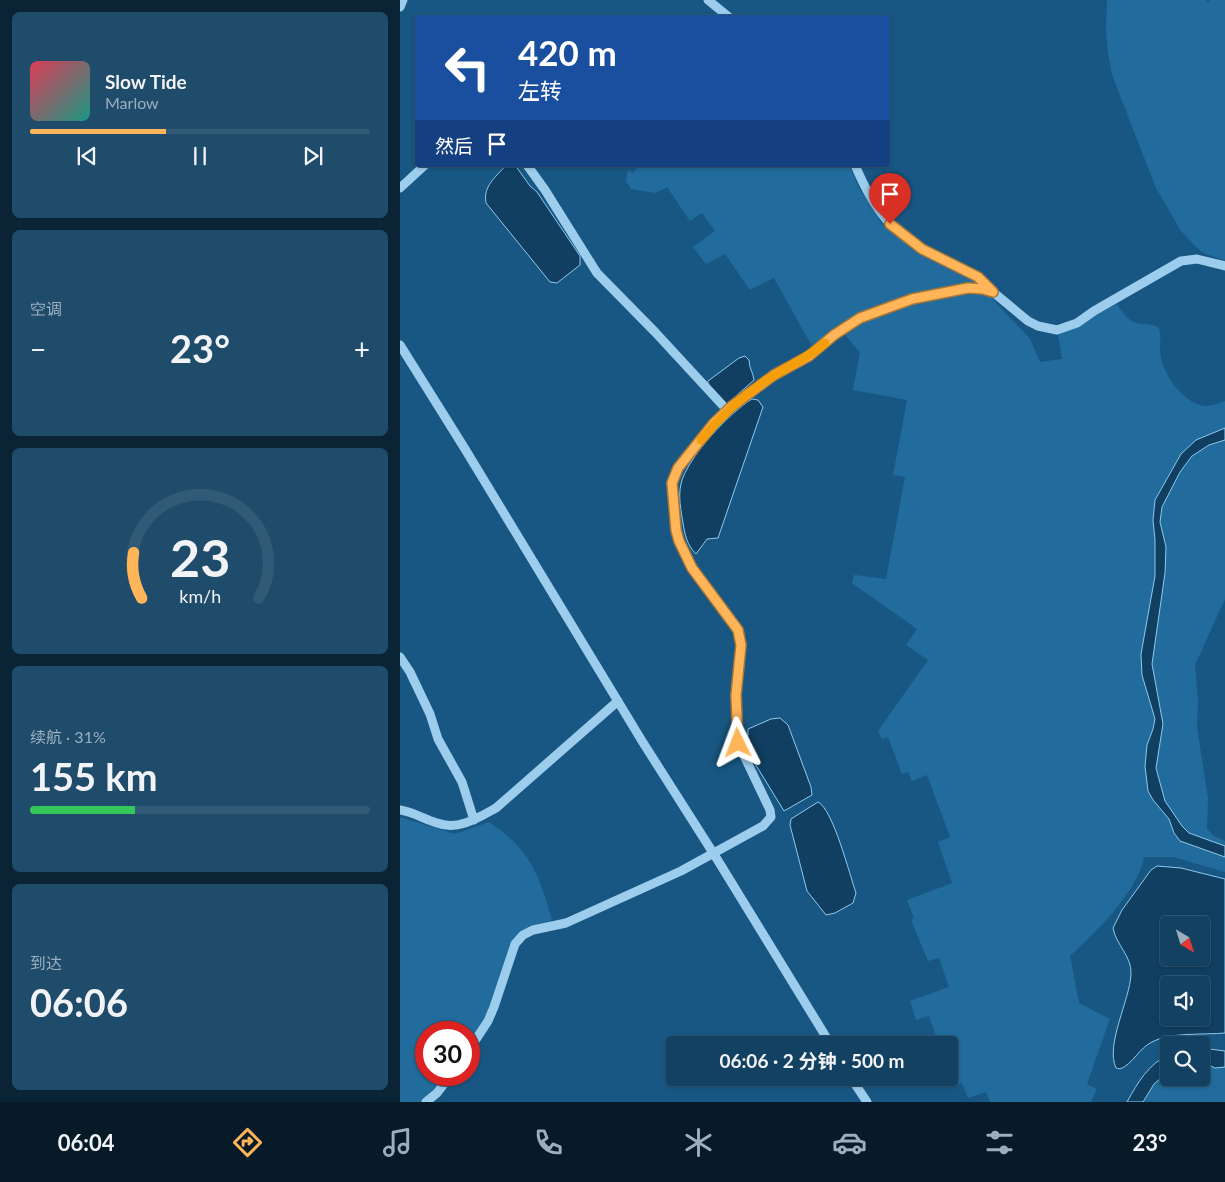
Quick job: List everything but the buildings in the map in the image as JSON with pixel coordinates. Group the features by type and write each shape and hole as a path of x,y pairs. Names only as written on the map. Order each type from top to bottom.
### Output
{"street":[{"path":"400,6 403,0"},
{"path":"708,0 726,15"},
{"path":"400,188 423,167"},
{"path":"528,167 597,273 727,410"},
{"path":"856,167 866,192 890,224 922,249 978,277 1028,321 1038,326 1056,330 1077,323 1094,311 1181,261 1197,258 1225,266"},
{"path":"480,1033 494,1007 515,944 522,935 533,930 566,923 681,871 763,826 771,817 770,810 738,743 736,695 741,645 738,630 692,568 679,541 676,530 672,483 678,468 727,410 759,385 809,356 834,335 860,318 912,299 958,290 971,288 993,292"},
{"path":"400,344 825,1036"},
{"path":"400,657 410,672 430,714 438,739 462,782 474,820"},
{"path":"400,810 416,814 439,824 451,826 474,820 496,808 618,701"},
{"path":"426,1102 442,1086"},
{"path":"856,1086 867,1102"}],"shaded area":[{"path":"1107,0 1206,0 1208,2 1210,0 1225,0 1225,261 1202,252 1194,245 1181,231 1156,188 1112,75 1106,31"},
{"path":"504,167 516,167 530,186 537,192 580,256 580,265 557,283 550,282 486,203 486,192 494,178"},
{"path":"638,167 850,167 859,188 883,225 912,249 970,275 1030,339 1040,362 1062,359 1058,335 1117,304 1133,322 1158,327 1163,365 1171,381 1183,395 1191,401 1206,406 1225,401 1225,428 1181,454 1155,500 1153,520 1155,576 1141,654 1155,719 1147,745 1153,800 1169,819 1174,833 1180,841 1225,857 1225,872 1173,857 1144,857 1140,871 1124,898 1103,924 1070,956 1079,1003 1110,1019 1087,1084 1097,1089 1091,1102 990,1102 986,1092 968,1098 962,1083 958,1084 958,1036 936,1036 929,1016 916,1020 910,1001 949,987 939,958 928,961 911,920 914,918 907,900 952,883 938,842 950,837 927,775 912,781 908,772 902,774 888,737 882,739 878,731 928,660 906,645 917,629 852,583 854,575 886,579 905,477 893,475 907,400 853,390 860,353 838,326 813,348 774,278 750,290 725,254 706,264 693,247 715,231 702,213 690,221 667,187 656,193 631,189 626,181 628,170 633,173"},
{"path":"745,356 749,360 754,380 727,404 723,402 708,384 708,381 739,358"},
{"path":"752,399 758,400 763,407 718,538 707,539 696,554 690,547 684,527 680,499 681,484 691,462 710,437 732,414"},
{"path":"1225,428 1225,440 1209,445 1192,456 1180,472 1162,507 1160,522 1166,547 1165,573 1152,664 1163,724 1156,768 1165,801 1189,833 1225,846 1225,857 1180,841 1174,833 1169,819 1148,791 1145,766 1147,745 1155,719 1142,675 1141,654 1155,576 1153,520 1155,500 1181,454 1196,440"},
{"path":"1225,440 1225,599 1195,665 1198,701 1197,727 1208,799 1207,829 1214,836 1225,841 1225,846 1189,833 1165,801 1156,768 1163,724 1152,664 1165,573 1166,547 1160,522 1162,507 1180,472 1192,456 1209,445"},
{"path":"780,718 788,725 811,787 812,795 784,811 743,744 748,735 748,729 771,719"},
{"path":"818,802 824,807 835,829 856,893 853,903 835,913 826,915 807,891 790,825 791,819"},
{"path":"400,817 455,834 489,822 514,842 531,864 543,890 552,920 523,932 510,944 489,1008 480,1025 480,1021 415,1021 415,1086 437,1086 422,1102 400,1102"},
{"path":"1157,866 1181,868 1225,879 1225,1033 1160,1036 1160,1039 1143,1048 1125,1067 1116,1068 1113,1058 1114,1047 1130,985 1131,974 1127,956 1117,940 1113,928 1122,910 1151,870"},
{"path":"1210,1049 1225,1051 1225,1067 1215,1068 1210,1066"},
{"path":"1160,1059 1160,1079 1154,1084 1143,1102 1127,1102 1140,1081"},
{"path":"1210,1066 1215,1068 1225,1067 1225,1102 1143,1102 1160,1079 1160,1086 1210,1086"}],"slow traffic":[{"path":"701,440 714,423 732,406 759,385 809,356 825,343"}],"route":[{"path":"738,743 736,695 741,645 738,630 692,568 679,541 676,530 672,483 678,468 722,415 759,385 816,351 846,326 860,318 912,299 968,288 993,292 978,277 922,249 890,224"}]}
